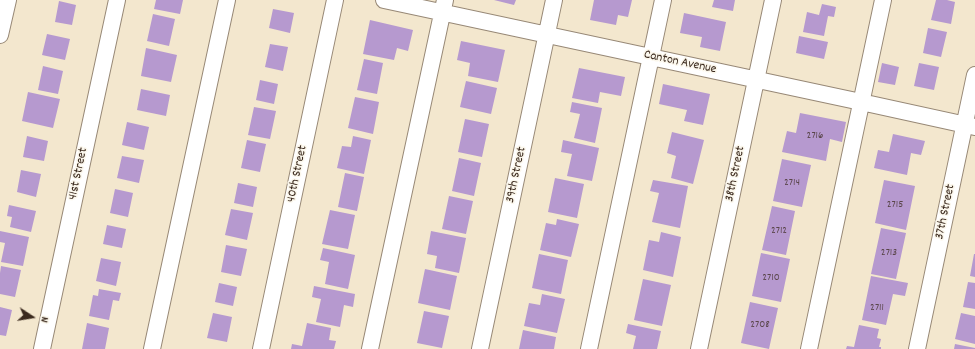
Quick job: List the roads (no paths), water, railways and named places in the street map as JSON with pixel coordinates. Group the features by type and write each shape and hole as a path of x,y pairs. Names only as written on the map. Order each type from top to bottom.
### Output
{"street":[{"path":"0,35 8,0"},
{"name":"41st Street","path":"42,349 117,0"},
{"path":"152,349 227,0"},
{"name":"40th Street","path":"261,349 335,0"},
{"name":"Canton Avenue","path":"384,0 444,6 547,35 970,126"},
{"name":"39th Street","path":"480,349 554,0"},
{"path":"589,349 663,0"},
{"name":"38th Street","path":"699,349 773,0"},
{"path":"809,349 883,0"},
{"path":"370,349 444,6"},
{"name":"37th Street","path":"916,349 970,126 975,75"}]}
